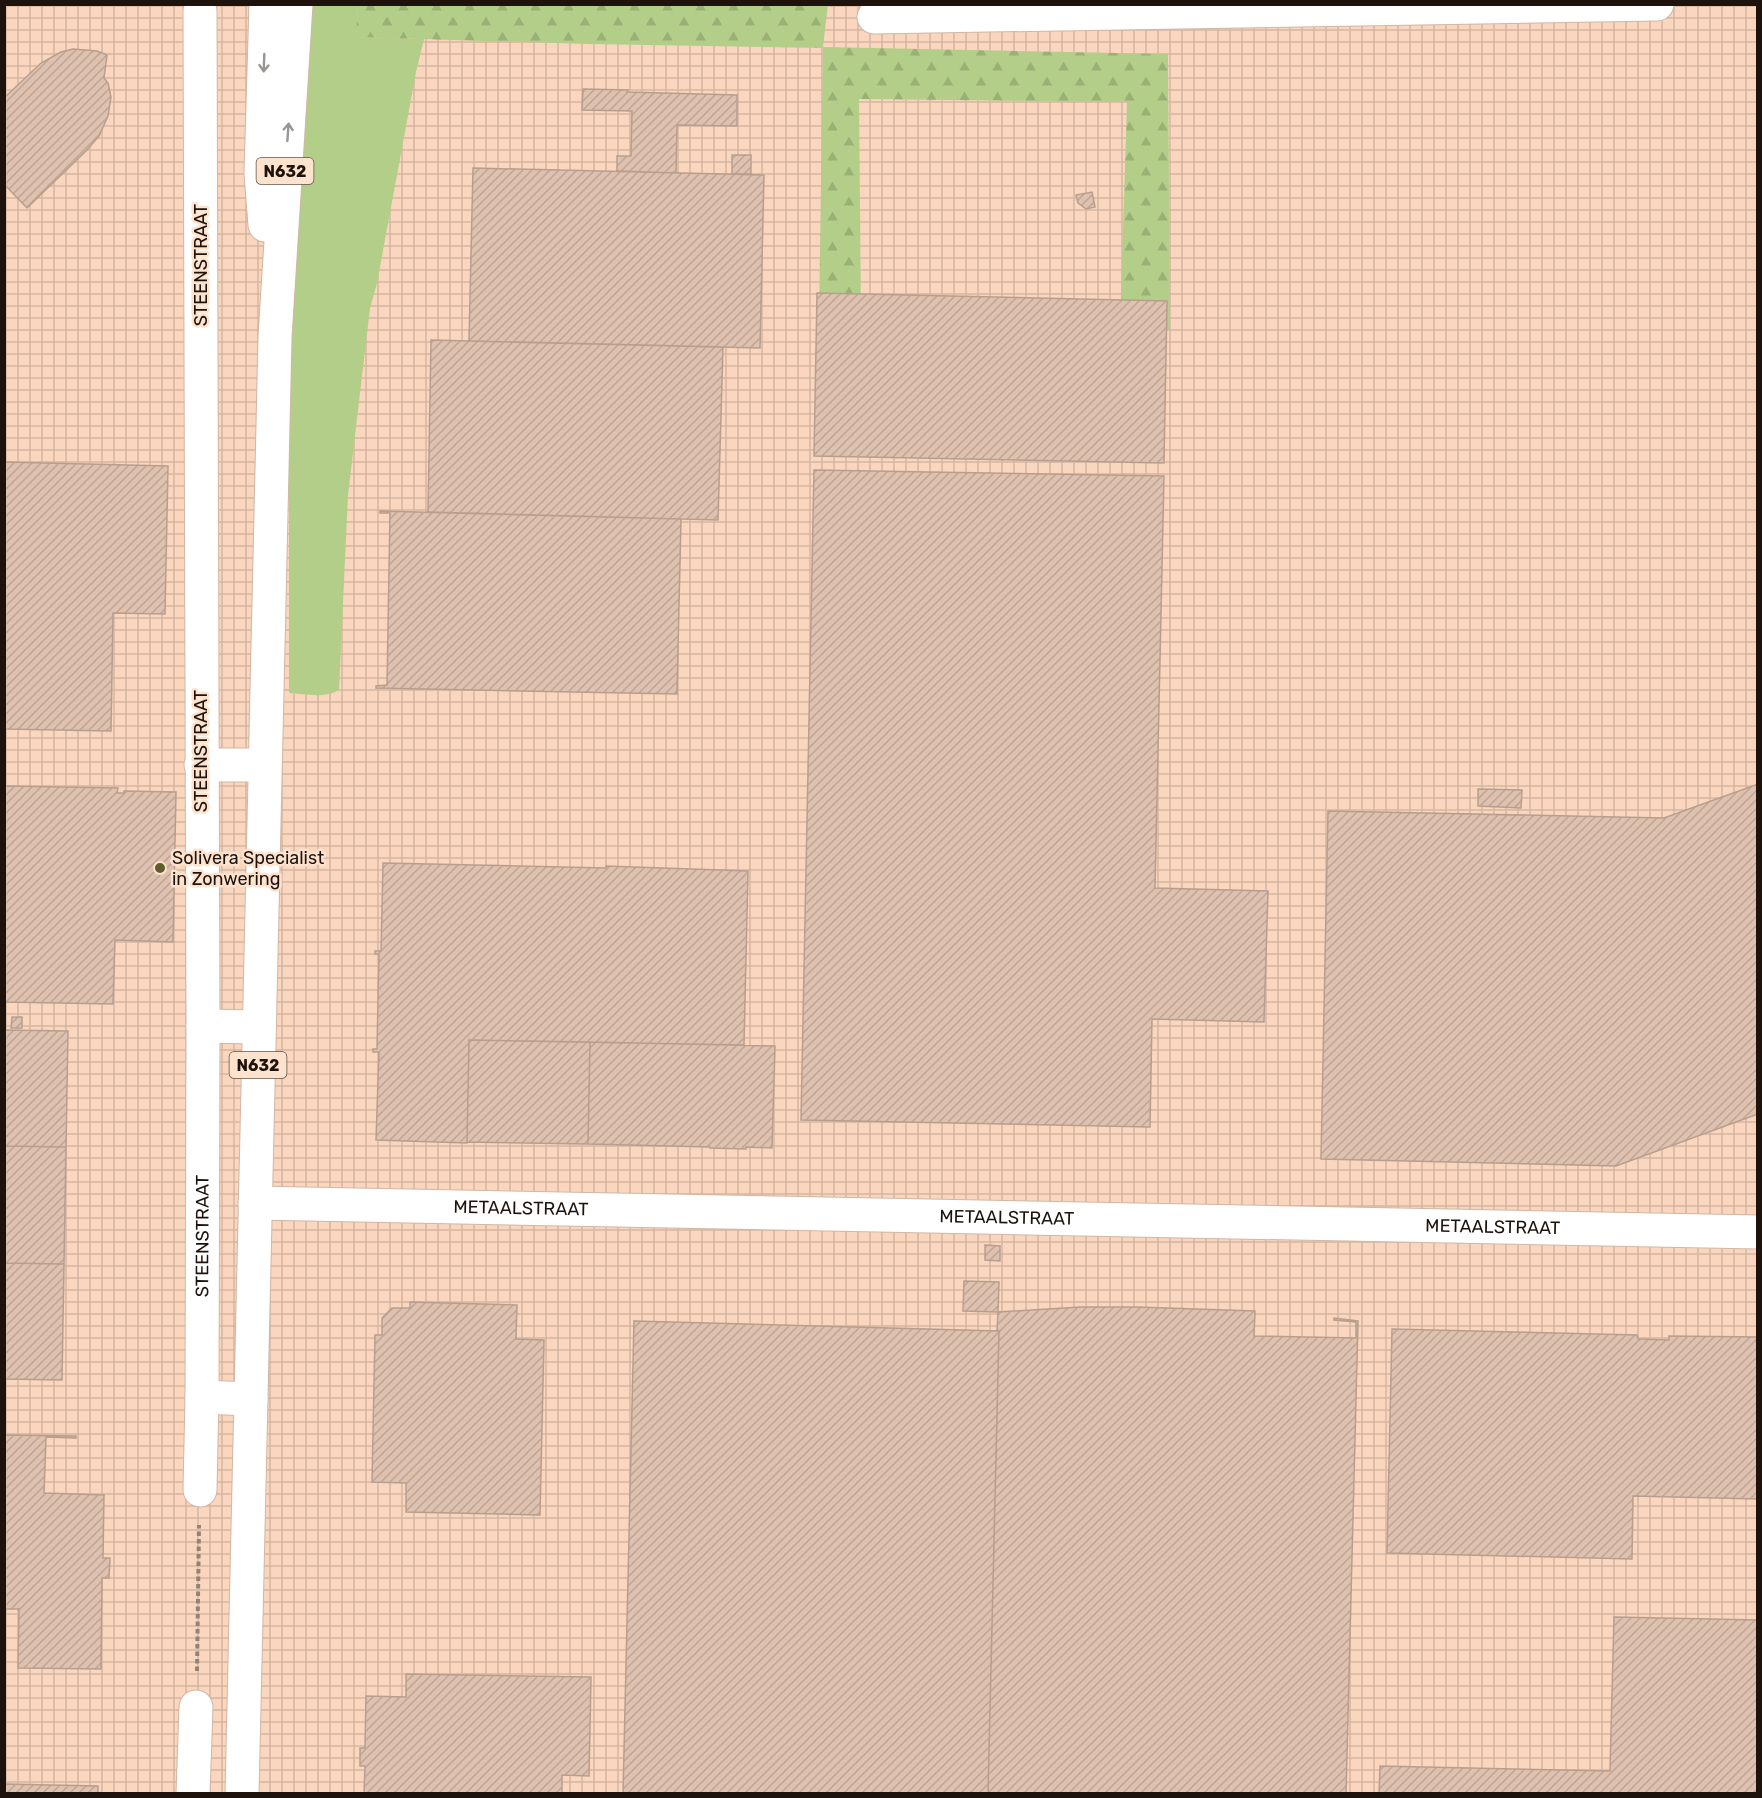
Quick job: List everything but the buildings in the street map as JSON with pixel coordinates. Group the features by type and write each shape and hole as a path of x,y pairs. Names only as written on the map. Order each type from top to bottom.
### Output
{"street":[{"name":"N632","path":"266,4 261,173 275,338"},
{"name":"N632","path":"242,1794 275,338 296,4"},
{"path":"874,17 1657,4"},
{"name":"STEENSTRAAT","path":"200,11 203,1026 200,1490"},
{"path":"201,765 264,765"},
{"path":"203,1026 259,1027"},
{"name":"METAALSTRAAT","path":"255,1203 1758,1232"},
{"path":"202,1397 251,1398"},
{"path":"193,1794 196,1707"}],"path":[{"path":"196,1707 200,1490"}],"shaded area":[{"path":"282,4 361,12 636,4 1757,5 1757,1793 5,1794 5,5"}],"green space":[{"path":"828,4 823,47 1168,54 1170,330 1120,327 1127,102 859,99 861,319 819,319 823,48 356,37 358,5"},
{"path":"308,5 358,5 357,37 424,39 377,283 370,308 348,495 339,689 329,694 316,695 289,693 289,337"}],"place":[{"name":"Solivera Specialist in Zonwering","path":"160,868"}]}
